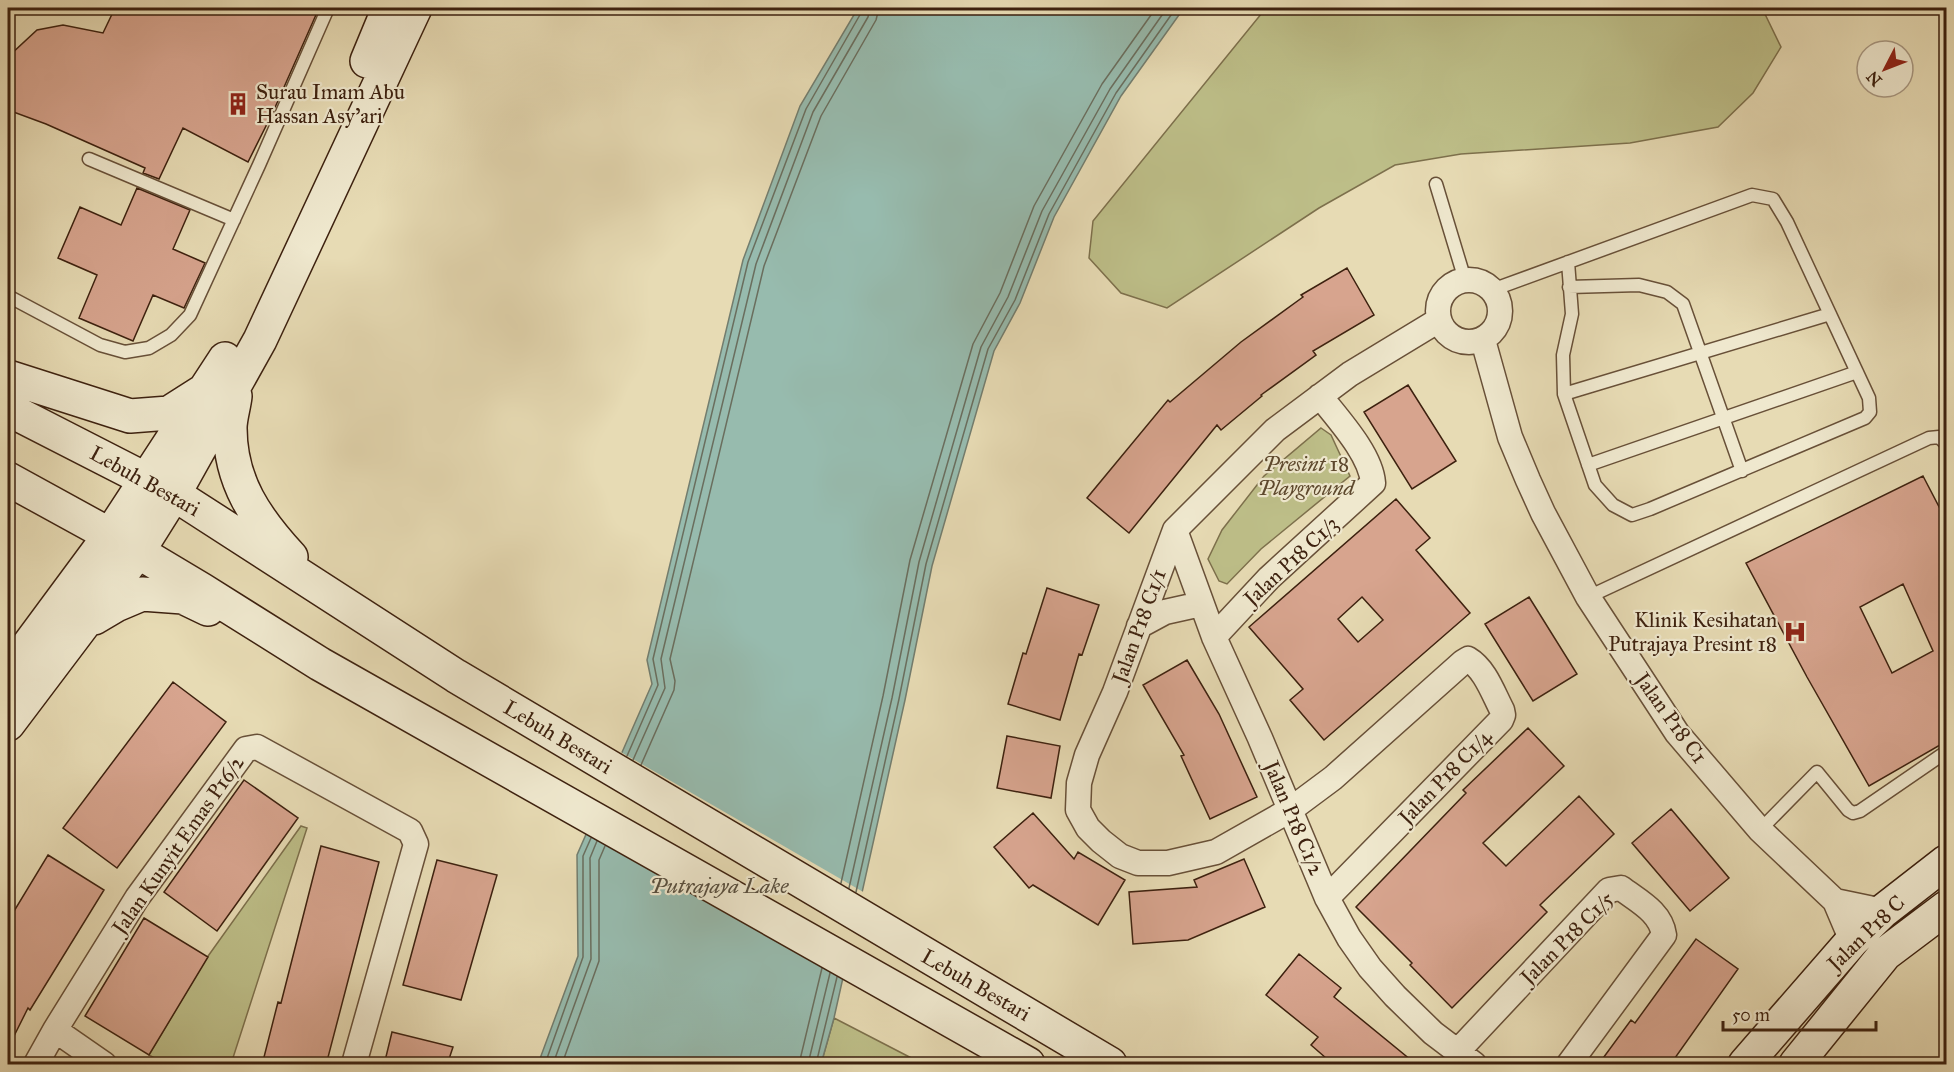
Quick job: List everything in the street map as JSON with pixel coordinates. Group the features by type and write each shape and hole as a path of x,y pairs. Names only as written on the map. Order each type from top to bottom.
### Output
{"main road":[{"path":"8,724 137,553 160,487 223,383 287,286 415,8"},
{"path":"322,590 266,530 246,498 232,461 230,427 223,383 245,326 268,280 385,12"},
{"path":"8,377 130,416 169,413 223,383"},
{"name":"Lebuh Bestari","path":"8,409 160,487 492,698 1110,1065"},
{"name":"Lebuh Bestari","path":"8,479 202,590 320,664 1028,1065"},
{"path":"8,673 110,536 160,487"},
{"path":"85,624 116,605 142,594 183,597 320,664"},
{"name":"Jalan P18 C","path":"1745,1065 1852,941 1883,911 1947,862"},
{"name":"Jalan P18 C","path":"1796,1065 1885,954 1947,908"}],"street":[{"path":"1465,280 1474,280 1484,284 1497,298 1500,317 1497,326 1483,340 1462,342 1444,330 1439,320 1438,311 1443,294 1449,287 1465,280"},
{"name":"Jalan P18 C1/1","path":"1290,810 1216,852 1168,863 1138,863 1120,856 1088,828 1078,810 1079,783 1087,755 1115,692 1174,530 1275,430 1350,374 1439,320"},
{"name":"Jalan P18 C1","path":"1483,340 1510,437 1543,513 1588,597 1677,733 1760,830 1834,902 1852,941"},
{"name":"Jalan P18 C1/3","path":"1214,637 1269,578 1373,483 1372,475 1359,448 1320,396"},
{"name":"Jalan P18 C1/2","path":"1174,530 1214,637 1260,738 1327,898 1349,938 1370,968 1395,996 1433,1033 1466,1058"},
{"path":"1139,626 1165,612 1201,603"},
{"name":"Jalan P18 C1/4","path":"1290,810 1333,778 1467,659 1488,682 1502,710 1501,720 1327,898"},
{"name":"Jalan Kunyit Emas P16/2","path":"36,1065 55,1029 137,898 246,749 257,747 410,831 416,844 354,1065"},
{"name":"Jalan P18 C1/5","path":"1466,1058 1609,890 1621,888 1654,913 1663,926 1664,935 1569,1065"},
{"path":"1834,902 1883,911"},
{"path":"55,1029 104,1065"}],"lane":[{"path":"8,296 100,345 125,352 149,348 171,335 190,315 327,8"},
{"path":"89,159 234,220"},
{"path":"1436,184 1465,280"},
{"path":"1492,290 1568,262 1752,195 1773,199 1787,222 1869,398 1870,412 1865,418 1650,509 1632,514 1613,505 1595,485 1564,394 1563,355 1572,314 1568,262"},
{"path":"1569,287 1639,285 1667,292 1683,304 1742,471"},
{"path":"1564,394 1830,314"},
{"path":"1588,465 1857,372"},
{"path":"1588,597 1929,438 1939,438 1947,444"},
{"path":"1760,830 1817,772 1853,813 1860,811 1947,752"}],"green space":[{"path":"1266,8 1762,8 1781,47 1753,93 1718,127 1630,143 1461,154 1395,165 1319,208 1167,308 1121,293 1089,258 1093,221"},
{"name":"Presint 18 Playground","path":"1321,428 1331,435 1350,476 1261,549 1227,584 1219,581 1208,559 1222,530 1264,476"},
{"path":"301,826 307,828 231,1064 158,1064 158,1060 149,1055 206,959"},
{"path":"834,1018 923,1064 821,1064"}],"water":[{"name":"Putrajaya Lake","path":"858,8 1184,8 1121,96 1054,217 1020,303 994,351 932,566 905,700 834,1018 821,1064 538,1064 578,956 577,855 652,684 647,660 743,260 800,106"}],"pier":[{"path":"619,751 865,893 845,980 584,830"}],"building":[{"path":"115,8 319,8 248,162 183,128 159,179 143,173 145,168 46,124 8,110 9,56 37,30 63,25 103,33"},
{"path":"137,188 190,210 173,249 205,263 184,308 153,295 133,341 79,318 97,275 58,258 80,207 121,225"},
{"path":"1347,268 1374,315 1313,351 1316,355 1261,395 1221,430 1217,425 1129,533 1087,498 1168,400 1170,402 1241,342 1303,297 1301,295"},
{"path":"1408,385 1456,461 1412,489 1364,412"},
{"path":"1923,476 1947,522 1947,741 1869,786 1746,563","holes":["1903,584 1933,651 1892,673 1860,607"]},
{"path":"1396,499 1430,538 1416,550 1470,613 1324,740 1290,700 1303,689 1249,627","holes":["1362,597 1383,620 1358,642 1338,619"]},
{"path":"1047,588 1099,605 1082,655 1079,654 1060,720 1008,704 1023,653 1026,654"},
{"path":"1529,597 1577,674 1533,701 1485,624"},
{"path":"1187,660 1219,714 1257,797 1210,819 1181,756 1184,755 1143,685"},
{"path":"173,682 226,722 117,868 63,828"},
{"path":"1528,728 1564,766 1483,843 1506,866 1579,796 1614,834 1540,905 1547,912 1452,1008 1410,965 1412,963 1356,907 1466,793 1463,790"},
{"path":"1007,736 1060,746 1051,798 997,788"},
{"path":"244,780 298,818 217,931 164,892"},
{"path":"1671,809 1729,878 1690,911 1632,843"},
{"path":"1033,813 1074,859 1078,852 1125,880 1098,925 1033,885 1029,888 994,847"},
{"path":"321,846 379,862 326,1065 262,1065 278,1002 281,1003"},
{"path":"48,855 104,890 30,1010 28,1008 8,1048 8,921"},
{"path":"1244,859 1265,907 1188,940 1133,944 1129,892 1197,887 1194,880"},
{"path":"437,860 497,875 461,1000 403,985"},
{"path":"144,918 208,957 149,1055 85,1016"},
{"path":"1696,939 1738,969 1670,1065 1598,1065 1631,1020 1635,1023"},
{"path":"1299,954 1341,988 1334,997 1417,1065 1334,1065 1311,1045 1318,1037 1266,995"},
{"path":"392,1032 453,1047 447,1065 384,1065"}],"place":[{"name":"Surau Imam Abu Hassan Asy'ari","path":"238,104"},
{"name":"Klinik Kesihatan Putrajaya Presint 18","path":"1795,632"}]}
